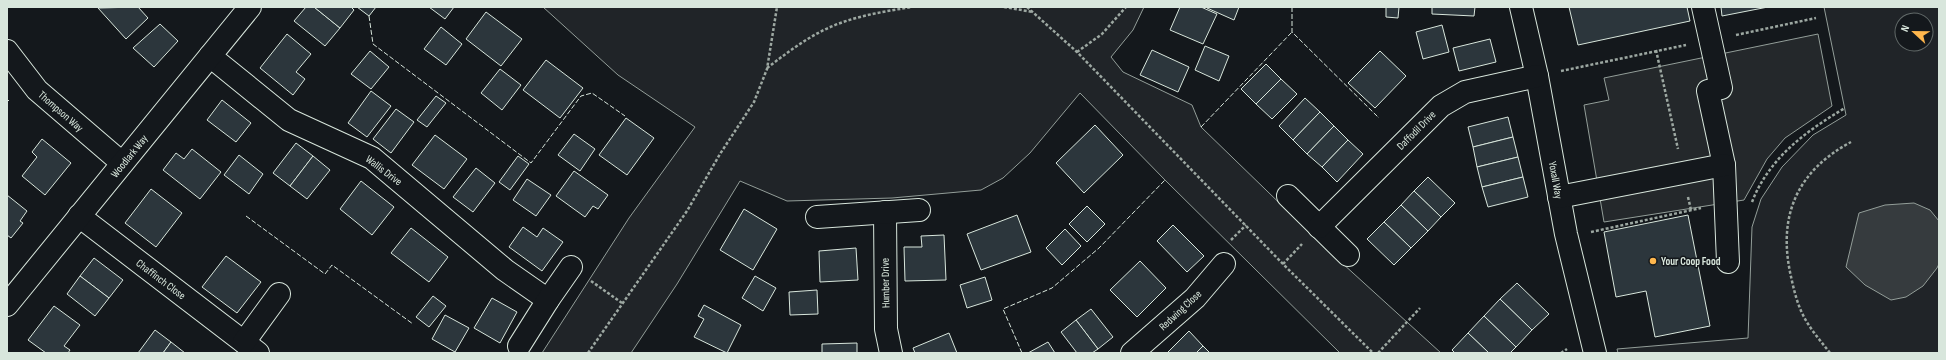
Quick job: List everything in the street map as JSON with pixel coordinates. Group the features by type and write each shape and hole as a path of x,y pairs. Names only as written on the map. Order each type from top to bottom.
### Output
{"street":[{"name":"Woodlark Way","path":"7,304 250,7"},
{"name":"Yoxall Way","path":"1521,7 1537,76 1567,238 1595,353"},
{"path":"1703,7 1721,88 1708,91 1724,165 1728,262"},
{"name":"Thompson Way","path":"7,51 37,90 122,163"},
{"name":"Wallis Drive","path":"210,56 289,120 372,158 505,270 548,300"},
{"name":"Daffodil Drive","path":"1319,227 1441,106 1465,92 1537,76"},
{"path":"1559,197 1724,165"},
{"path":"1288,196 1348,255"},
{"path":"817,217 919,210"},
{"name":"Humber Drive","path":"885,212 886,329 891,353"},
{"name":"Chaffinch Close","path":"79,216 251,347 280,294"},
{"name":"Redwing Close","path":"1132,353 1195,298 1224,264"},
{"path":"519,346 548,300 572,267"}],"path":[{"path":"588,353 687,211 720,154 754,102 767,69 777,7"},
{"path":"767,69 792,48 821,31 856,18 912,7"},
{"path":"1004,7 1033,12"},
{"path":"1028,7 1077,52 1283,264 1373,353"},
{"path":"1077,52 1102,34 1126,7"},
{"path":"1537,76 1656,50 1816,18"},
{"path":"1656,50 1691,210"},
{"path":"1830,353 1816,336 1802,313 1795,292 1786,245 1787,225 1793,200 1805,180 1822,160 1851,142"},
{"path":"572,267 622,303"},
{"path":"1378,353 1420,308"}],"shaded area":[{"path":"543,7 1144,7 1133,30 1111,57 1123,72 1192,105 1201,127 1331,253 1441,353 1340,353 1165,180 1080,93 1030,153 1003,178 981,190 892,198 787,201 740,181 677,284 631,353 542,353 629,218 695,127 618,75"},
{"path":"1824,7 1939,7 1939,353 1618,353 1617,349 1748,338 1752,227 1761,199 1782,167 1813,135 1846,115"},
{"path":"1818,34 1832,106 1785,138 1767,159 1744,200 1604,222 1584,105 1609,100 1604,78"},
{"path":"1914,203 1930,210 1939,221 1939,264 1923,286 1906,297 1891,300 1865,285 1846,267 1859,213 1885,205"}],"building":[{"path":"138,7 148,18 126,39 98,8"},
{"path":"306,7 314,7 340,28 325,46 294,21"},
{"path":"314,7 351,7 354,10 340,28"},
{"path":"357,7 376,7 369,16"},
{"path":"429,7 454,7 445,19"},
{"path":"1180,7 1201,7 1217,14 1203,44 1170,30"},
{"path":"1207,7 1239,7 1234,20"},
{"path":"1386,7 1399,7 1398,18 1386,17"},
{"path":"1432,7 1475,7 1474,16 1432,14"},
{"path":"1569,7 1687,7 1690,21 1578,45"},
{"path":"1721,7 1768,7 1722,16"},
{"path":"486,12 522,39 501,66 466,39"},
{"path":"160,24 178,41 154,67 133,48"},
{"path":"1442,25 1449,52 1423,59 1416,32"},
{"path":"441,27 462,44 446,65 424,49"},
{"path":"287,34 311,54 296,72 305,79 293,95 260,68"},
{"path":"1490,39 1496,62 1459,71 1453,48"},
{"path":"1205,46 1229,56 1219,81 1195,70"},
{"path":"1152,50 1189,67 1178,92 1140,75"},
{"path":"370,51 389,67 371,89 351,74"},
{"path":"1380,51 1406,76 1375,108 1348,83"},
{"path":"546,60 583,88 560,118 523,90"},
{"path":"1266,64 1281,79 1256,104 1241,89"},
{"path":"500,69 521,85 502,110 481,93"},
{"path":"1281,79 1297,94 1272,119 1256,104"},
{"path":"371,91 391,106 367,137 348,123"},
{"path":"436,96 446,103 427,127 417,120"},
{"path":"1305,98 1320,112 1293,140 1279,126"},
{"path":"222,100 251,123 236,142 207,120"},
{"path":"396,109 414,122 391,153 373,139"},
{"path":"1320,112 1334,126 1307,154 1293,140"},
{"path":"1508,117 1513,137 1473,147 1468,127"},
{"path":"626,118 654,138 627,175 599,155"},
{"path":"1095,125 1123,155 1084,193 1056,163"},
{"path":"1334,126 1348,140 1322,167 1307,154"},
{"path":"574,134 595,149 580,171 558,155"},
{"path":"435,135 467,159 444,189 412,165"},
{"path":"1513,137 1518,157 1477,167 1473,147"},
{"path":"42,139 71,163 45,195 22,176 37,157 32,152"},
{"path":"1348,140 1363,154 1337,182 1322,167"},
{"path":"296,143 313,156 290,186 273,173"},
{"path":"192,149 221,172 200,199 163,170 176,153 184,159"},
{"path":"239,155 263,174 249,194 224,175"},
{"path":"313,156 330,170 307,199 290,186"},
{"path":"518,156 529,164 510,190 499,182"},
{"path":"1518,157 1523,177 1482,187 1477,167"},
{"path":"476,168 495,183 473,212 453,197"},
{"path":"574,171 608,195 598,209 593,206 585,217 556,196"},
{"path":"1428,177 1455,203 1441,217 1414,191"},
{"path":"1523,177 1528,197 1488,207 1482,187"},
{"path":"527,179 551,195 536,216 513,200"},
{"path":"361,181 394,207 372,235 340,209"},
{"path":"151,189 182,213 156,247 125,223"},
{"path":"1414,191 1441,217 1428,231 1401,205"},
{"path":"7,195 27,211 20,221 23,223 11,238 7,235"},
{"path":"1401,205 1428,231 1411,248 1384,222"},
{"path":"1087,206 1105,224 1087,242 1069,224"},
{"path":"744,209 777,229 753,270 720,250"},
{"path":"1017,215 1031,252 981,270 967,234"},
{"name":"Your Coop Food","path":"1688,215 1710,326 1655,337 1646,291 1616,297 1604,232"},
{"path":"1384,222 1411,248 1394,265 1367,239"},
{"path":"1173,225 1204,256 1187,272 1157,241"},
{"path":"523,227 537,237 543,228 563,242 542,271 509,247"},
{"path":"411,228 448,257 429,282 391,253"},
{"path":"1065,229 1081,246 1062,265 1046,248"},
{"path":"944,235 946,280 905,281 904,247 922,247 921,236"},
{"path":"856,248 858,280 820,282 819,251"},
{"path":"226,256 261,282 237,313 202,287"},
{"path":"94,258 123,280 109,298 80,276"},
{"path":"1140,261 1166,288 1137,317 1110,290"},
{"path":"80,276 109,298 95,316 67,294"},
{"path":"755,276 776,288 763,311 742,298"},
{"path":"985,277 992,300 967,308 960,285"},
{"path":"1517,283 1549,314 1532,330 1500,299"},
{"path":"817,290 818,314 790,315 789,292"},
{"path":"433,296 446,306 429,327 416,317"},
{"path":"492,298 517,312 500,343 474,328"},
{"path":"1500,299 1532,330 1516,347 1484,316"},
{"path":"704,305 741,325 727,353 694,337 704,319 698,316"},
{"path":"54,306 80,325 64,346 70,350 68,353 46,353 28,340"},
{"path":"1091,309 1113,337 1098,349 1076,320"},
{"path":"445,315 469,328 455,352 432,339"},
{"path":"1484,316 1516,347 1510,353 1489,353 1468,333"},
{"path":"1076,320 1098,349 1092,353 1077,353 1061,332"},
{"path":"155,330 171,342 163,353 138,353"},
{"path":"1189,331 1203,346 1196,353 1167,353"},
{"path":"949,333 957,353 915,353 913,348"},
{"path":"1468,333 1489,353 1455,353 1452,350"},
{"path":"171,342 185,353 163,353"},
{"path":"1048,342 1055,353 1028,353"},
{"path":"857,343 857,353 822,353 822,344"},
{"path":"1203,346 1210,353 1196,353"}],"fence":[{"path":"1292,7 1292,32 1379,118"},
{"path":"369,16 373,44 531,163 581,96 592,93 625,116"},
{"path":"1201,127 1292,32"},
{"path":"1022,353 1003,309 1052,288 1099,248 1165,180"},
{"path":"246,216 325,274 332,265 413,324"}],"place":[{"name":"Your Coop Food","path":"1653,261"}]}
